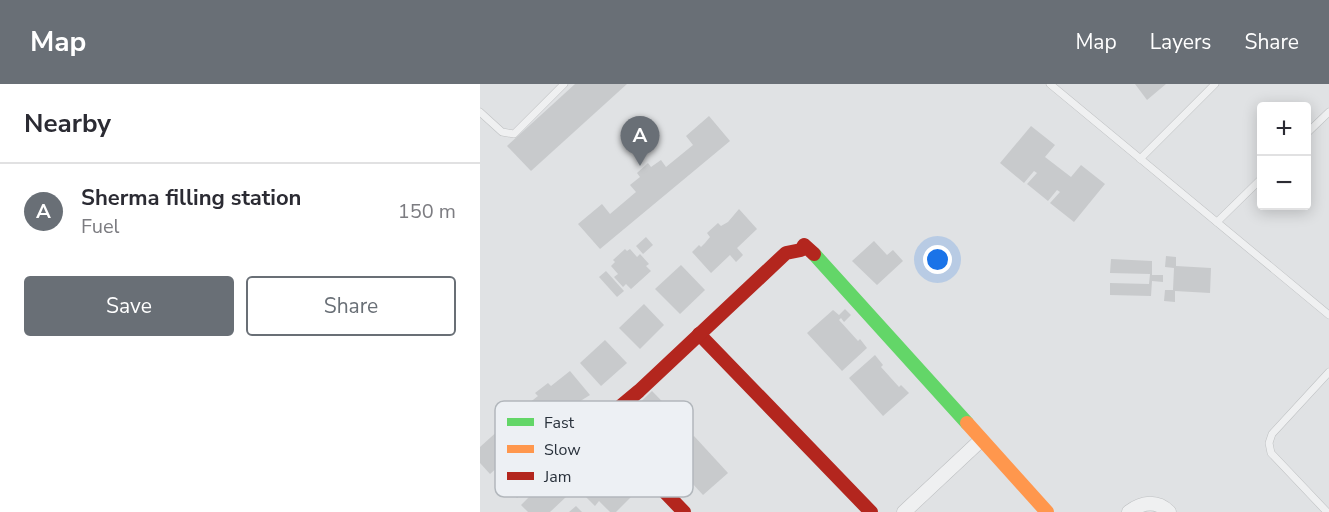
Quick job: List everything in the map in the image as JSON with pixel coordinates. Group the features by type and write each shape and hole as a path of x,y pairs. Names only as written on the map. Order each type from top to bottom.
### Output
{"street":[{"path":"627,401 786,253 801,250 804,245 816,255 1047,512"},
{"path":"699,334 872,512"},
{"path":"904,512 981,440"},
{"path":"670,497 684,512"},
{"path":"1129,512 1151,502 1161,505 1169,512"}],"lane":[{"path":"480,112 502,132 514,134 564,84"},
{"path":"1050,84 1329,315"},
{"path":"1140,159 1215,84"},
{"path":"1311,129 1329,112"},
{"path":"1217,222 1257,183"},
{"path":"1327,512 1271,453 1269,443 1272,434 1329,372"}],"building":[{"path":"575,84 627,84 531,171 507,146"},
{"path":"1135,84 1166,84 1147,100"},
{"path":"709,116 730,141 600,249 578,224 602,204 610,214 636,192 630,185 640,177 637,173 648,163 651,167 661,160 666,167 693,145 686,136"},
{"path":"1031,126 1055,145 1045,157 1071,177 1081,165 1105,184 1074,222 1050,203 1060,192 1057,190 1048,201 1027,184 1037,173 1034,171 1024,183 1000,163"},
{"path":"739,209 757,229 737,248 743,255 736,262 730,255 711,273 692,252 699,245 701,247 710,237 707,233 718,223 721,226 728,222"},
{"path":"646,237 653,245 643,254 636,246"},
{"path":"874,241 887,255 893,250 903,261 877,285 852,261"},
{"path":"625,249 627,251 630,249 637,257 640,254 649,264 646,266 651,271 631,289 626,284 623,287 614,277 618,274 611,266 615,262 613,260"},
{"path":"1166,256 1176,257 1176,266 1211,268 1210,293 1175,291 1175,302 1164,301 1165,290 1173,290 1174,268 1165,267"},
{"path":"1111,259 1152,261 1152,275 1163,275 1163,282 1152,281 1151,296 1110,295 1110,283 1149,284 1150,274 1110,273"},
{"path":"681,265 705,290 680,314 655,289"},
{"path":"606,271 624,291 617,297 599,277"},
{"path":"644,304 664,325 640,349 619,328"},
{"path":"845,309 851,315 844,322 841,318 839,320 867,348 842,371 807,333 833,310 839,315"},
{"path":"605,340 627,363 601,386 580,363"},
{"path":"875,355 883,365 881,367 899,387 901,385 909,393 883,416 849,378"},
{"path":"570,371 590,395 580,401 532,401 538,396 535,393 548,383 551,386"},
{"path":"652,391 662,401 642,401"},
{"path":"495,433 495,470 490,474 480,463 480,447"},
{"path":"693,437 728,473 703,495 693,484"},
{"path":"529,497 566,497 550,512 528,512 521,505"},
{"path":"586,497 631,497 616,512 610,512 599,501 595,506"},
{"path":"576,506 582,512 569,512"}],"traffic: fast":[{"path":"814,254 967,423"}],"traffic: slow":[{"path":"967,423 1047,512"}],"traffic: jam":[{"path":"627,401 786,253 801,250 804,245 814,254"},
{"path":"699,334 871,512"},
{"path":"670,497 684,512"}],"place":[{"name":"Sherma filling station","path":"640,166"}]}
